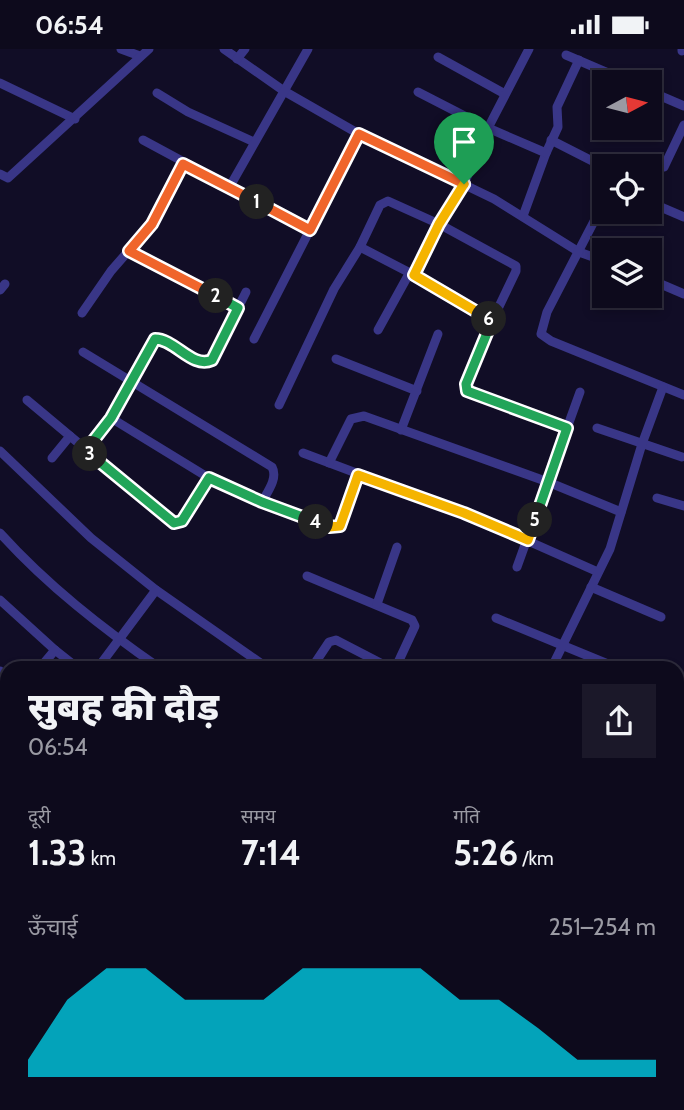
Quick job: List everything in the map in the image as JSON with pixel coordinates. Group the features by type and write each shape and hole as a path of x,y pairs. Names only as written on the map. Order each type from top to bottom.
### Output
{"street":[{"path":"121,49 140,56"},
{"path":"0,187 4,176 75,119 149,49"},
{"path":"224,49 284,91 359,134 464,184 523,216 579,252 592,257"},
{"path":"237,59 245,49"},
{"path":"229,188 308,49"},
{"path":"378,331 464,184 488,128 529,49"},
{"path":"566,55 602,70"},
{"path":"438,57 505,94"},
{"path":"523,216 545,153 558,127 557,107 579,60"},
{"path":"0,83 75,119"},
{"path":"418,92 488,128 545,153"},
{"path":"157,93 188,112 254,142"},
{"path":"662,97 684,106"},
{"path":"664,167 684,125"},
{"path":"254,339 359,134"},
{"path":"143,140 183,164 310,230"},
{"path":"551,140 592,161"},
{"path":"82,313 111,271 152,224 183,164"},
{"path":"279,405 334,289 360,247 368,227 383,202 391,202 439,224 516,266 466,384 467,391 567,428"},
{"path":"662,208 684,217"},
{"path":"593,224 547,312 541,334 551,341 684,395"},
{"path":"360,247 492,321"},
{"path":"129,251 238,308"},
{"path":"662,285 684,295"},
{"path":"86,450 111,418 155,339 165,340 199,361 212,360 246,292"},
{"path":"401,430 438,334"},
{"path":"83,352 272,467 275,470 274,478 262,502"},
{"path":"336,359 417,391"},
{"path":"555,661 610,549 642,444 663,387"},
{"path":"517,567 580,392"},
{"path":"27,400 174,523 182,521 209,478"},
{"path":"329,463 351,419 364,416 548,482 621,512"},
{"path":"111,418 209,478 262,502 336,528 340,526 358,475"},
{"path":"597,428 682,457"},
{"path":"52,457 70,436"},
{"path":"0,451 91,538 156,590 258,661"},
{"path":"303,453 464,513 598,572"},
{"path":"657,498 684,506"},
{"path":"0,533 49,583 149,661"},
{"path":"377,604 397,547"},
{"path":"307,576 412,620 415,623 397,661"},
{"path":"591,587 661,617"},
{"path":"103,661 156,590"},
{"path":"0,600 69,661"},
{"path":"496,618 603,661"},
{"path":"316,661 329,642 336,640 377,661"},
{"path":"46,661 55,650"}],"route":[{"path":"359,134 464,184 439,224 414,275 492,321 466,384 467,391 567,428 528,540 464,513 358,475 340,526 336,528 262,502 209,478 178,524 86,450 111,418 152,341 160,338 199,361 208,362 212,360 238,308 129,251 152,224 183,164 310,230 359,134"}]}
